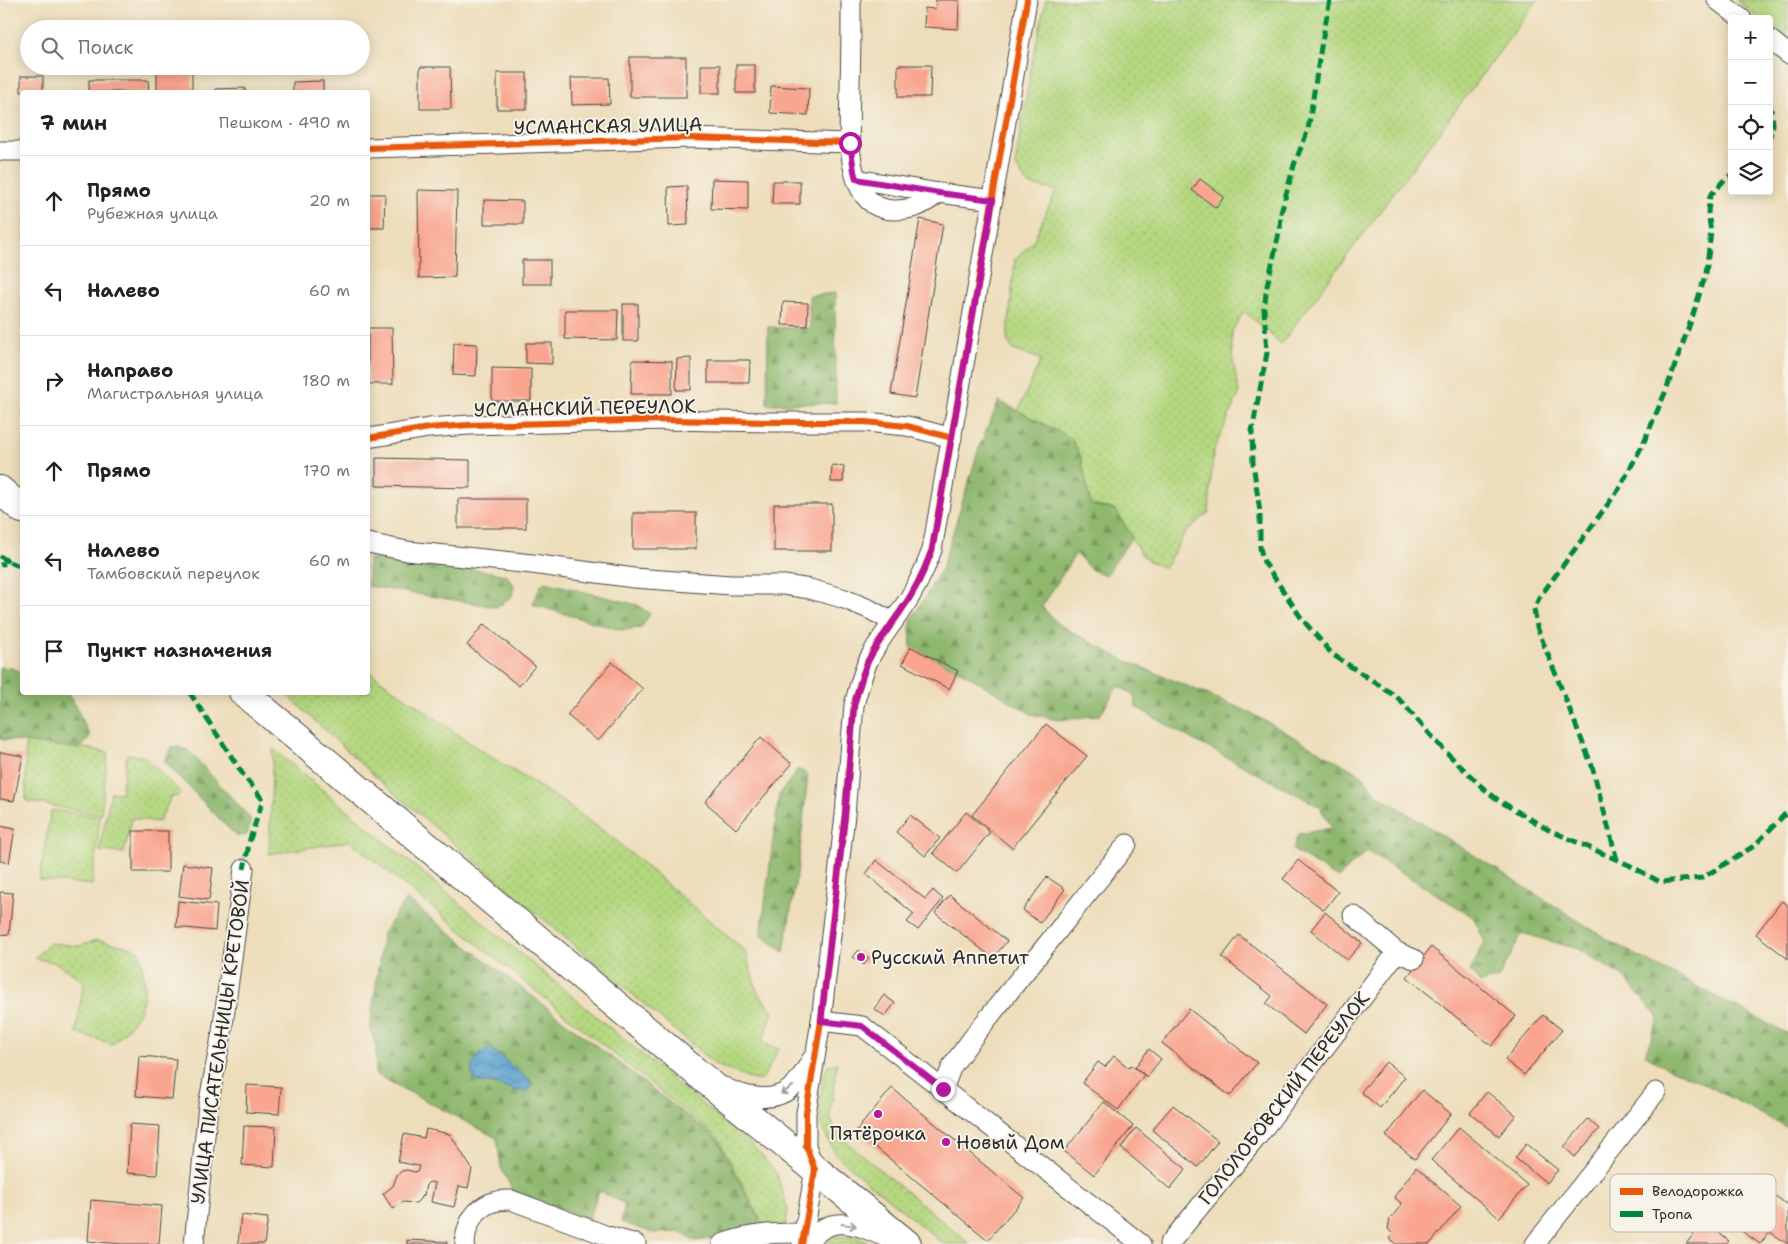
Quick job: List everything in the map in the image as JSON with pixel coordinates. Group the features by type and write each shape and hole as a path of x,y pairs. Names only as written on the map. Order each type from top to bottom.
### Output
{"highway":[{"path":"0,490 20,507"},
{"path":"247,695 696,1072 907,1244"}],"street":[{"path":"851,0 850,143 854,171 860,189 874,205 881,208 900,210 922,205 939,193"},
{"path":"805,1240 815,1170 806,1146 806,1112 821,1021 845,815 854,705 858,687 868,661 920,581 932,550 1027,0"},
{"path":"1717,0 1737,15"},
{"path":"1773,42 1788,54"},
{"name":"УСМАНСКАЯ УЛИЦА","path":"370,148 690,138 850,143"},
{"path":"0,151 20,151"},
{"path":"856,179 993,200"},
{"name":"УСМАНСКИЙ ПЕРЕУЛОК","path":"370,438 429,428 469,425 667,420 866,422 908,426 952,438"},
{"path":"370,542 407,551 532,564 634,578 731,585 784,585 810,589 842,598 869,609 892,622"},
{"path":"943,1089 952,1066 977,1032 1127,844"},
{"name":"УЛИЦА ПИСАТЕЛЬНИЦЫ КРЕТОВОЙ","path":"194,1244 208,1106 222,1032 244,869"},
{"name":"ГОЛОЛОБОВСКИЙ ПЕРЕУЛОК","path":"1169,1244 1406,955 1354,915"},
{"path":"821,1021 862,1026 1141,1244"},
{"path":"696,1072 730,1091 742,1095 775,1096 786,1092 795,1084 816,1052"},
{"path":"1535,1244 1656,1092"},
{"path":"465,1244 465,1234 472,1218 482,1207 497,1199 511,1200 605,1235 636,1244"},
{"path":"722,1244 741,1237 776,1233 805,1240 826,1226 843,1223 864,1228 900,1244"}],"green space":[{"path":"1046,0 1538,0 1281,344 1244,311 1232,331 1232,356 1239,394 1213,452 1209,512 1185,533 1165,568 1143,557 1116,510 1091,505 1081,457 1071,438 1018,411 1041,359 1013,350 1007,340 1015,259 1032,243 1056,191 1027,184 1015,165 1032,63"},
{"path":"1736,0 1788,0 1788,40 1773,29 1773,15 1755,15"},
{"path":"835,293 836,403 767,404 768,327 810,329 809,296"},
{"path":"999,401 1071,438 1081,457 1091,505 1116,510 1132,537 1106,575 1090,569 1076,553 1042,607 1058,624 1120,658 1249,712 1362,775 1375,793 1615,944 1788,1034 1788,1128 1697,1080 1661,1065 1645,1054 1659,1018 1625,978 1578,949 1522,933 1499,978 1480,983 1470,971 1485,942 1473,917 1367,851 1338,878 1293,850 1298,834 1332,828 1319,806 1188,737 1136,707 1134,695 1118,686 1100,715 1058,720 1031,714 962,672 911,647 910,627 912,619 942,568 980,445"},
{"path":"370,559 473,569 506,575 514,585 512,596 497,607 370,586"},
{"path":"545,582 638,605 650,614 641,628 621,630 534,605 533,602 541,585"},
{"path":"0,667 20,671 20,695 70,695 90,736 80,749 0,739"},
{"path":"370,672 480,750 559,799 614,839 745,951 757,991 773,1012 762,1043 779,1049 763,1078 759,1081 747,1078 716,1065 379,780 287,695 370,695"},
{"path":"25,738 108,752 101,815 26,801"},
{"path":"173,746 188,750 251,819 247,835 236,836 164,761"},
{"path":"273,749 753,1146 776,1172 788,1209 786,1225 757,1231 762,1222 718,1138 350,841 269,854"},
{"path":"127,754 145,757 181,793 178,796 171,797 159,822 132,818 124,853 99,851 111,792 121,793"},
{"path":"798,769 808,775 798,867 784,952 761,935 779,795"},
{"path":"51,810 100,817 92,885 39,880"},
{"path":"406,899 717,1139 759,1219 758,1227 725,1237 694,1241 681,1232 653,1233 621,1222 625,1204 599,1191 588,1220 513,1191 501,1168 497,1138 375,1074 376,1048 370,1026 383,933","holes":["490,1048 532,1084 529,1090 513,1090 494,1084 480,1083 472,1074 472,1070 477,1058"]},
{"path":"97,940 131,947 140,952 143,967 144,992 138,1013 132,1023 112,1044 76,1033 84,981 56,963 34,958 50,943 79,946"},
{"path":"837,1063 830,1116 834,1128 845,1141 970,1244 944,1244 861,1177 835,1153 821,1126 819,1102 828,1065"},
{"path":"835,1236 858,1238 872,1244 829,1244 828,1240"}],"water":[{"path":"490,1048 529,1080 532,1084 529,1090 525,1092 490,1083 480,1083 476,1080 471,1071 474,1063 480,1054"}],"building":[{"path":"936,0 959,0 958,29 924,27 925,8 935,9"},
{"path":"630,57 686,57 686,97 630,97"},
{"path":"701,65 720,65 720,93 701,93"},
{"path":"736,65 755,65 755,93 736,93"},
{"path":"898,65 931,65 930,97 898,97"},
{"path":"420,67 450,67 451,109 420,109"},
{"path":"497,73 527,73 527,109 497,109"},
{"path":"157,75 192,75 192,90 157,90"},
{"path":"21,76 43,76 43,90 21,90"},
{"path":"571,78 609,78 610,104 572,105"},
{"path":"89,80 148,80 149,90 89,90"},
{"path":"323,81 323,90 293,90 293,82"},
{"path":"771,86 809,88 808,115 770,113"},
{"path":"245,88 245,90 215,90"},
{"path":"712,179 748,180 748,210 711,209"},
{"path":"1200,179 1224,197 1216,208 1192,190"},
{"path":"773,181 800,181 800,204 772,204"},
{"path":"687,186 688,225 669,226 668,187"},
{"path":"418,190 457,191 455,277 419,278"},
{"path":"370,194 385,194 384,228 370,228"},
{"path":"484,200 523,201 523,224 484,224"},
{"path":"920,219 943,224 915,398 891,394"},
{"path":"522,260 550,260 550,284 522,284"},
{"path":"783,302 808,303 807,326 782,325"},
{"path":"623,304 638,304 638,341 623,341"},
{"path":"565,310 618,310 617,340 565,339"},
{"path":"370,328 392,328 393,384 370,384"},
{"path":"454,343 477,344 476,376 453,375"},
{"path":"526,343 552,343 552,364 526,363"},
{"path":"691,358 691,390 676,390 677,359"},
{"path":"632,360 672,361 672,394 631,394"},
{"path":"708,360 750,360 749,383 708,383"},
{"path":"492,368 531,369 531,401 492,401"},
{"path":"376,458 470,460 470,488 376,486"},
{"path":"832,465 844,466 843,482 831,482"},
{"path":"458,499 526,499 526,528 458,528"},
{"path":"774,504 832,504 832,551 774,551"},
{"path":"633,513 696,513 696,549 633,549"},
{"path":"484,624 535,666 519,686 467,645"},
{"path":"911,647 958,671 949,689 902,664"},
{"path":"612,662 643,689 598,741 567,715"},
{"path":"1046,724 1087,756 1012,848 972,815"},
{"path":"761,737 792,764 736,829 705,802"},
{"path":"0,752 23,756 14,801 0,799"},
{"path":"966,812 990,832 957,873 933,853"},
{"path":"910,815 940,838 925,856 896,832"},
{"path":"0,826 15,829 9,863 0,861"},
{"path":"133,831 168,831 168,872 133,872"},
{"path":"876,860 925,899 933,890 943,899 918,930 907,922 914,914 866,874"},
{"path":"1298,860 1338,892 1324,910 1283,879"},
{"path":"183,864 213,868 209,900 179,896"},
{"path":"1047,877 1065,889 1040,923 1023,910"},
{"path":"0,892 13,893 9,935 0,934"},
{"path":"950,895 1007,941 993,958 935,913"},
{"path":"178,901 217,905 215,931 176,927"},
{"path":"1782,901 1788,905 1788,959 1756,934"},
{"path":"1325,912 1362,943 1347,960 1311,930"},
{"path":"1239,935 1327,1004 1304,1034 1266,1004 1272,996 1222,957"},
{"path":"1431,947 1516,1016 1492,1046 1407,977"},
{"name":"Русский Аппетит","path":"859,950 869,958 864,965 853,957"},
{"path":"884,995 895,1003 885,1016 874,1009"},
{"path":"1189,1009 1257,1063 1230,1096 1162,1043"},
{"path":"1543,1015 1562,1030 1524,1075 1505,1060"},
{"path":"1149,1049 1161,1059 1147,1077 1135,1067"},
{"path":"139,1056 176,1059 172,1099 136,1096"},
{"path":"1114,1056 1129,1068 1131,1065 1144,1075 1118,1110 1082,1083 1098,1062 1105,1067"},
{"path":"1386,1062 1405,1077 1380,1108 1361,1092"},
{"path":"247,1085 281,1087 279,1114 246,1112"},
{"path":"892,1088 1024,1198 988,1240 856,1131"},
{"path":"1422,1090 1451,1114 1415,1159 1386,1136"},
{"path":"1487,1092 1516,1115 1499,1136 1470,1113"},
{"path":"1104,1102 1133,1126 1094,1175 1064,1151"},
{"path":"1173,1105 1218,1141 1198,1167 1152,1130"},
{"path":"1588,1119 1599,1129 1575,1157 1564,1147"},
{"path":"130,1124 160,1126 157,1175 127,1173"},
{"path":"244,1126 276,1127 274,1167 242,1165"},
{"path":"1459,1127 1527,1185 1499,1218 1431,1160"},
{"path":"1136,1128 1186,1169 1170,1189 1121,1148"},
{"path":"426,1129 450,1134 472,1169 468,1188 459,1186 454,1207 431,1202 435,1183 429,1182 426,1185 424,1195 416,1203 403,1202 393,1209 383,1194 393,1186 397,1175 402,1171 415,1172 419,1166 398,1162 404,1134 424,1138"},
{"path":"1526,1144 1558,1170 1547,1183 1515,1158"},
{"path":"1416,1167 1461,1206 1430,1244 1396,1244 1389,1239 1393,1234 1388,1229 1390,1219 1402,1204 1394,1197"},
{"path":"1776,1196 1788,1205 1788,1244 1770,1232 1776,1232"},
{"path":"91,1200 162,1206 159,1244 122,1244 88,1241"},
{"path":"241,1215 268,1218 264,1244 238,1244"},
{"path":"1695,1232 1718,1232 1729,1241 1726,1244 1686,1244"},
{"path":"1743,1232 1770,1232 1760,1244"},
{"path":"407,1240 447,1242 447,1244 407,1244"}],"marked path":[{"path":"1330,0 1308,130 1294,165 1281,213 1280,229 1267,286 1264,309 1267,353 1252,431 1253,463 1260,512 1260,548 1264,562 1302,619 1332,654 1397,697 1445,751 1498,800 1549,830 1629,865 1660,882 1702,878 1754,846 1788,811"},
{"path":"1617,860 1592,766 1537,627 1534,609 1539,598 1619,489 1643,444 1665,393 1706,273 1711,232 1708,212 1710,196 1728,177"},
{"path":"0,556 9,562 0,565"},
{"path":"9,562 20,566"},
{"path":"191,695 244,776 263,800 250,839 244,869"}],"cycle path":[{"path":"802,1244 815,1170 806,1146 806,1113 821,1021 845,815 854,705 868,661 914,590 932,550 1027,0"},
{"path":"370,148 690,138 850,143"},
{"path":"370,438 429,428 469,425 667,420 865,422 907,426 952,438"}],"place":[{"name":"Русский Аппетит","path":"861,957"},
{"name":"Пятёрочка","path":"878,1114"},
{"name":"Новый Дом","path":"946,1142"}],"route":[{"path":"850,143 856,179 993,200 932,550 920,581 881,638 868,661 858,687 854,705 845,815 821,1021 862,1026 943,1089"}]}
